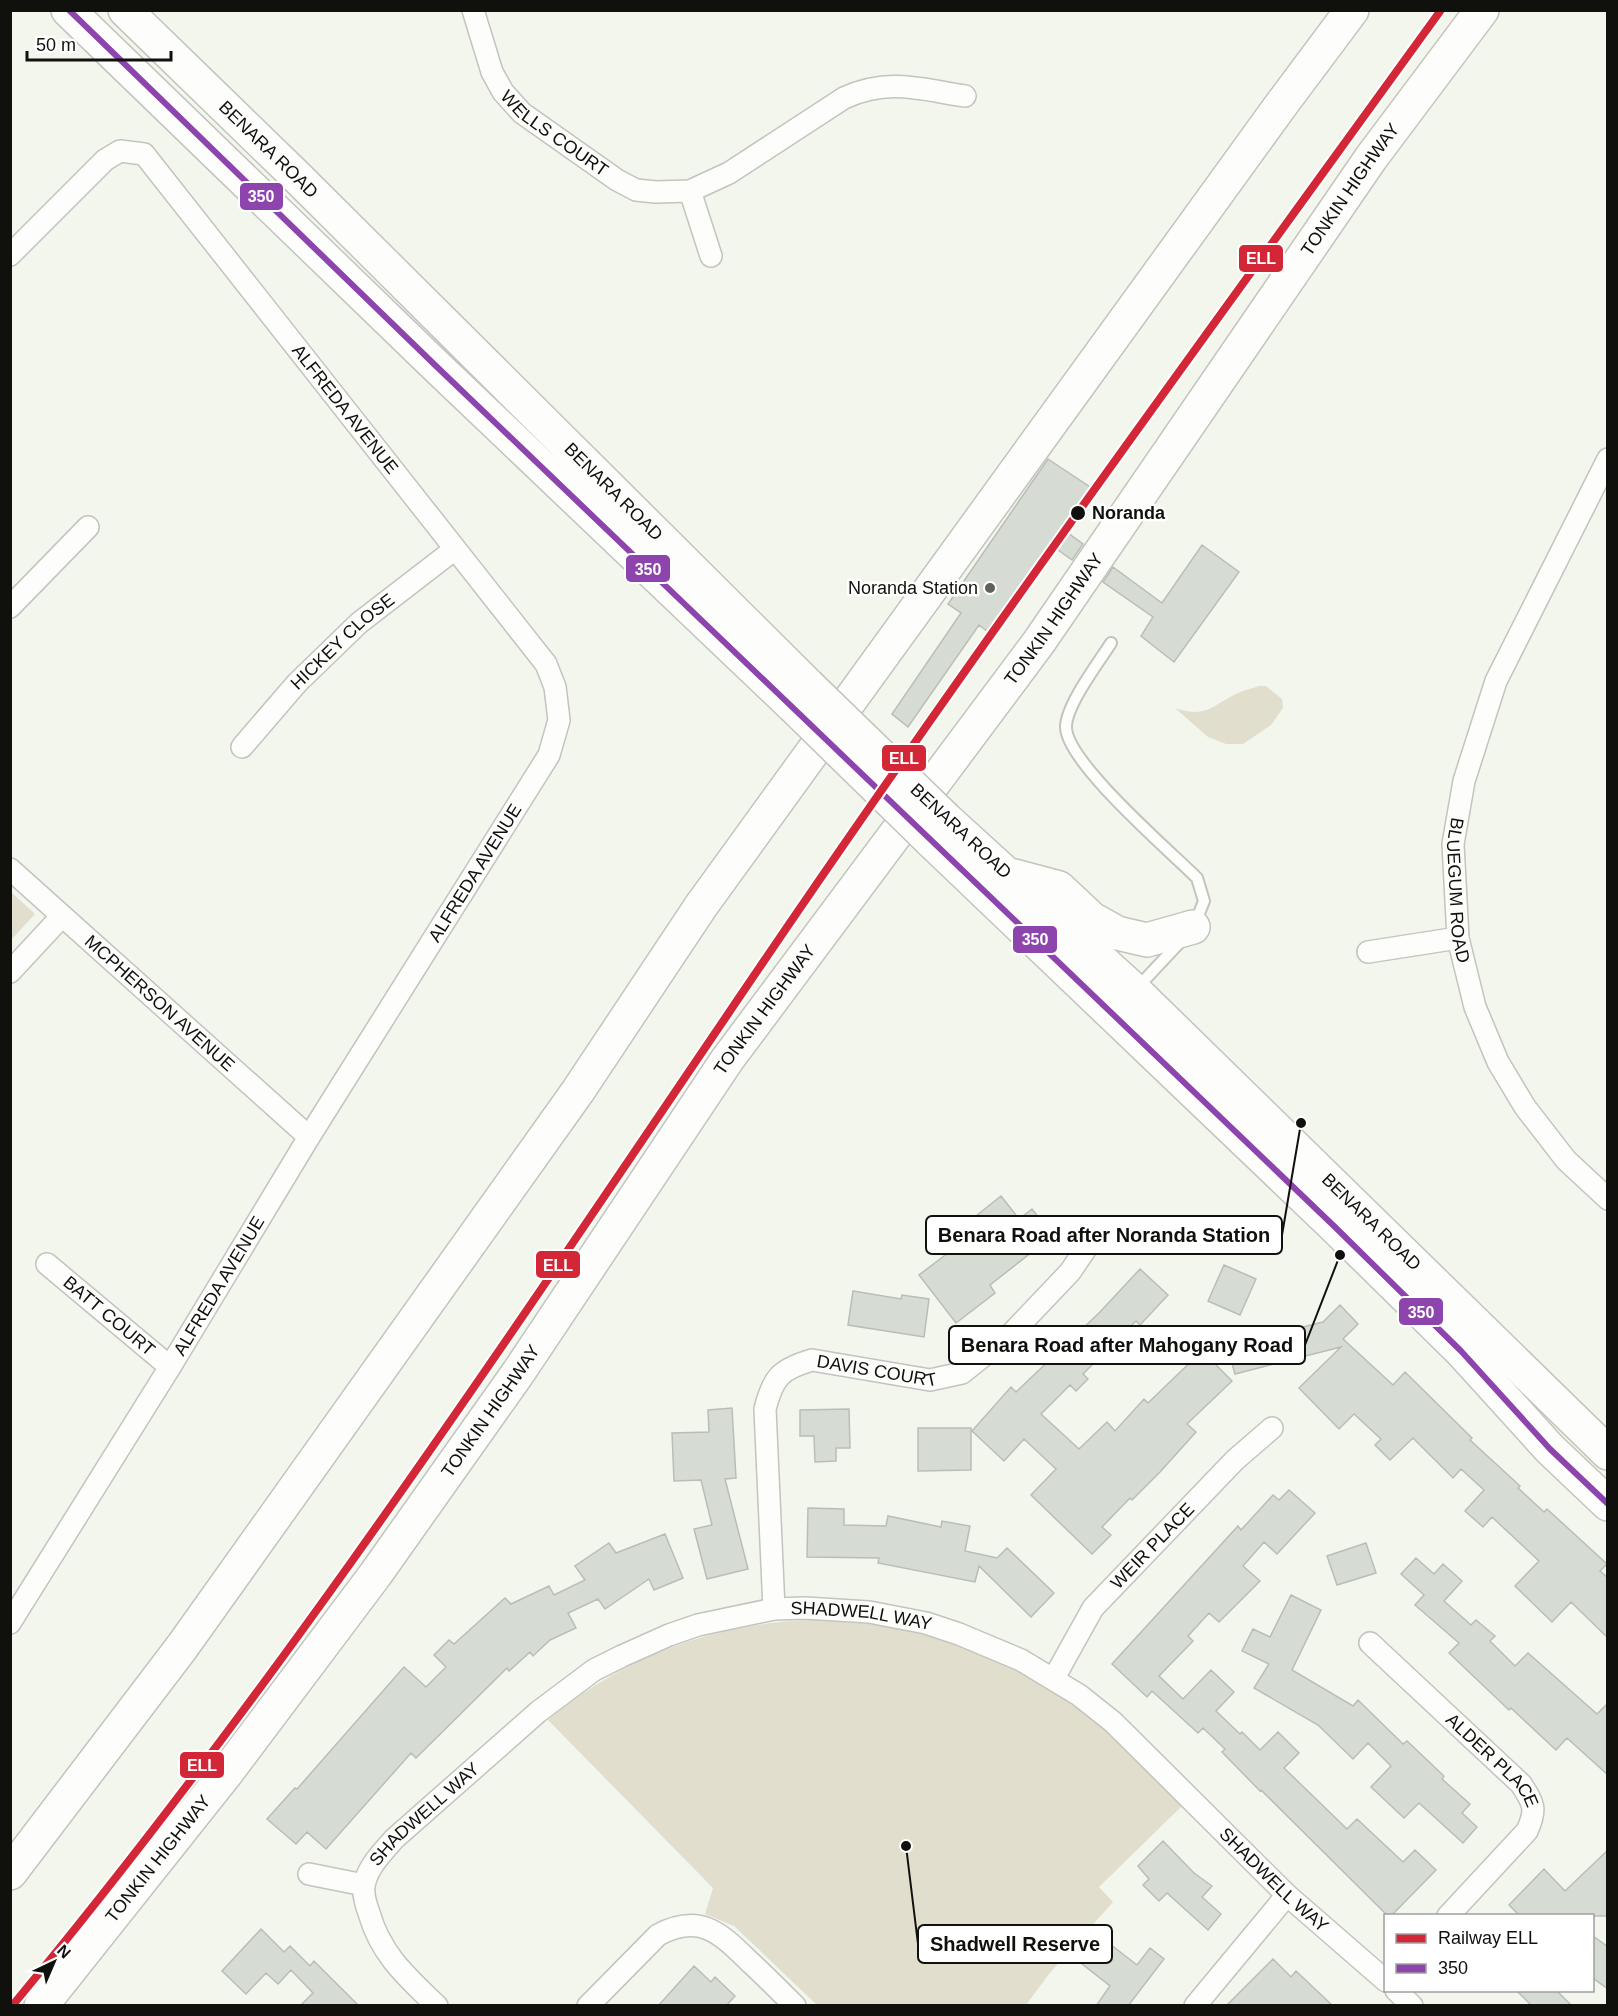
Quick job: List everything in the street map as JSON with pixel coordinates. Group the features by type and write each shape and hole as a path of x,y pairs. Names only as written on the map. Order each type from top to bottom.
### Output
{"main road":[{"name":"BENARA ROAD","path":"68,10 229,166 801,695"},
{"name":"BENARA ROAD","path":"125,10 257,138 801,695 938,830 1124,1002 1400,1249 1608,1453"},
{"path":"10,1873 188,1638 578,1091 701,906 1352,10"},
{"name":"TONKIN HIGHWAY","path":"41,2006 213,1790 375,1575 511,1383 727,1060 1039,642 1371,158 1482,10"},
{"path":"229,166 246,162 253,157 257,150 257,138"},
{"name":"BENARA ROAD","path":"938,830 1006,874 1335,1227 1461,1351 1550,1449 1608,1504"},
{"path":"1006,874 1059,888 1092,919 1117,933 1147,940 1193,927"},
{"path":"1400,1249 1388,1247 1385,1250 1388,1257 1438,1312 1461,1351"}],"street":[{"name":"WELLS COURT","path":"473,10 492,72 503,93 522,113 617,180 636,190 656,192 690,190 729,173 844,98 863,90 886,86 965,96"},
{"name":"ALFREDA AVENUE","path":"10,255 105,160 120,151 144,154 546,664 555,687 559,720 549,755 309,1137 170,1367 14,1608"},
{"path":"690,190 711,256"},
{"name":"BLUEGUM ROAD","path":"1608,459 1496,681 1464,782 1453,844 1458,938 1475,1006 1498,1062 1525,1107 1566,1160 1608,1199"},
{"path":"10,607 88,527"},
{"name":"HICKEY CLOSE","path":"242,747 297,683 360,622 455,549"},
{"name":"MCPHERSON AVENUE","path":"10,869 309,1137"},
{"path":"10,972 62,916"},
{"path":"1368,951 1458,938"},
{"name":"DAVIS COURT","path":"774,1609 765,1409 770,1388 782,1373 812,1360 930,1380 962,1373 1012,1333 1070,1272 1089,1244"},
{"name":"BATT COURT","path":"47,1264 170,1367"},
{"name":"WEIR PLACE","path":"1054,1678 1093,1608 1235,1460 1272,1428"},
{"name":"SHADWELL WAY","path":"309,1874 364,1885 375,1861 394,1839 538,1712 594,1670 646,1644 698,1625 774,1609 805,1608 869,1612 926,1623 991,1646 1054,1678 1113,1722 1287,1895 1384,1979"},
{"name":"ALDER PLACE","path":"1370,1643 1521,1784 1531,1800 1534,1815 1527,1831 1450,1914"},
{"path":"364,1885 366,1903 380,1943 391,1959 437,2006"},
{"path":"1195,2006 1287,1895"},
{"path":"588,2006 658,1935 673,1928 688,1926 707,1928 723,1935 795,2006"},
{"path":"1398,1992 1412,2006"}],"lane":[{"path":"1111,643 1070,711 1066,727 1070,744 1089,771 1197,878 1204,901 1193,927 1124,1002"}],"shaded area":[{"path":"1266,686 1282,699 1283,708 1271,725 1243,744 1226,744 1208,737 1175,708 1194,712 1207,710 1239,693"},
{"path":"11,892 35,914 11,940"},
{"path":"809,1620 861,1623 933,1638 965,1648 1025,1675 1054,1692 1108,1731 1184,1804 1099,1887 1113,1902 1049,1974 1026,2005 817,2005 734,1926 705,1914 713,1888 548,1720 607,1678 670,1648 737,1628"}],"building":[{"name":"Noranda Station","path":"1048,459 1093,489 1064,530 1083,544 1072,560 1051,545 988,632 979,625 908,727 892,714 961,613 948,604"},
{"path":"1202,545 1239,572 1174,662 1141,636 1153,617 1103,582 1113,567 1162,603"},
{"path":"1001,1196 1019,1219 1032,1209 1047,1228 1031,1240 1037,1248 990,1285 995,1293 956,1323 919,1275 969,1237 961,1228"},
{"path":"1224,1265 1256,1279 1240,1315 1208,1301"},
{"path":"1140,1269 1168,1295 1140,1325 1136,1321 1083,1374 1088,1379 1076,1391 1070,1385 1041,1414 1079,1449 1107,1422 1115,1431 1144,1399 1148,1403 1202,1351 1232,1381 1187,1424 1196,1432 1160,1472 1102,1527 1111,1535 1092,1554 1031,1495 1056,1469 1024,1439 1004,1461 972,1431 1011,1387 1016,1392 1100,1312"},
{"path":"853,1291 901,1299 902,1295 929,1299 924,1337 848,1325"},
{"path":"1340,1305 1358,1324 1343,1339 1393,1385 1405,1372 1472,1438 1470,1440 1520,1486 1518,1488 1544,1512 1547,1509 1607,1564 1600,1571 1608,1578 1608,1638 1571,1602 1552,1622 1515,1586 1539,1561 1492,1517 1483,1527 1465,1511 1484,1490 1461,1469 1453,1478 1413,1438 1390,1460 1375,1445 1381,1439 1354,1414 1339,1429 1299,1388 1341,1347 1235,1374 1227,1346 1323,1322"},
{"path":"732,1408 736,1478 725,1479 748,1569 707,1579 694,1529 712,1525 701,1480 674,1481 672,1433 709,1432 708,1410"},
{"path":"849,1409 850,1448 836,1448 836,1461 815,1462 814,1436 800,1436 800,1410"},
{"path":"918,1428 971,1428 971,1470 918,1471"},
{"path":"1289,1490 1315,1513 1277,1554 1264,1542 1243,1566 1260,1581 1219,1622 1209,1613 1188,1636 1193,1641 1159,1676 1183,1699 1211,1670 1234,1692 1216,1711 1240,1734 1242,1732 1260,1750 1278,1732 1299,1753 1284,1768 1347,1829 1357,1819 1403,1862 1415,1850 1436,1870 1393,1914 1386,1914 1260,1791 1222,1752 1225,1749 1203,1728 1198,1733 1152,1691 1147,1697 1112,1664 1238,1526 1241,1530 1273,1495 1279,1500"},
{"path":"808,1508 844,1509 844,1525 886,1526 888,1516 941,1527 942,1521 970,1526 965,1551 997,1558 1007,1548 1054,1593 1031,1617 979,1566 975,1582 878,1563 879,1558 807,1557"},
{"path":"665,1534 683,1578 654,1590 649,1579 605,1609 598,1599 568,1613 576,1628 550,1640 533,1656 530,1652 509,1671 507,1668 416,1758 411,1753 326,1849 307,1832 296,1844 267,1819 295,1788 297,1789 404,1667 426,1687 446,1667 434,1655 449,1640 454,1644 505,1598 511,1604 549,1586 554,1595 585,1580 575,1566 609,1543 616,1553"},
{"path":"1366,1543 1376,1573 1337,1585 1327,1556"},
{"path":"1416,1558 1434,1574 1443,1564 1462,1581 1444,1601 1471,1625 1476,1620 1495,1636 1490,1641 1515,1666 1528,1653 1597,1714 1608,1703 1608,1775 1567,1738 1556,1750 1511,1708 1509,1710 1449,1653 1459,1643 1415,1605 1424,1595 1401,1574"},
{"path":"1291,1595 1321,1610 1292,1670 1353,1706 1358,1700 1403,1744 1407,1741 1444,1776 1442,1779 1470,1804 1462,1813 1477,1827 1463,1843 1419,1803 1404,1818 1371,1787 1391,1766 1368,1743 1353,1759 1318,1725 1254,1688 1269,1664 1242,1651 1253,1629 1270,1637"},
{"path":"1163,1841 1194,1873 1212,1886 1202,1897 1221,1914 1208,1930 1167,1893 1159,1901 1143,1885 1149,1879 1138,1866"},
{"path":"1608,1850 1608,1916 1518,1914 1509,1905 1544,1869 1565,1891"},
{"path":"261,1929 284,1952 290,1946 310,1966 314,1961 359,2006 300,2006 313,1993 291,1970 278,1984 266,1973 246,1994 222,1971"},
{"path":"1101,1937 1137,1965 1150,1948 1164,1959 1128,2006 1096,2006 1110,1986 1081,1963"},
{"path":"1594,1937 1608,1947 1608,1989 1594,1979"},
{"path":"1273,1959 1291,1977 1296,1971 1333,2006 1226,2006"},
{"path":"694,1966 711,1982 715,1977 735,1996 726,2006 658,2006"},
{"path":"1518,1992 1558,1992 1572,2006 1532,2006"}],"rail line":[{"name":"ELL","path":"12,2006 220,1742 319,1607 513,1331 954,686 1441,10"}],"transit line":[{"name":"350","path":"69,10 436,366 1335,1227 1461,1351 1550,1449 1608,1504"}],"place":[{"name":"Noranda","path":"1078,513"},
{"name":"Noranda Station","path":"990,588"},
{"name":"Benara Road after Noranda Station","path":"1301,1123"},
{"name":"Benara Road after Mahogany Road","path":"1340,1255"},
{"name":"Shadwell Reserve","path":"906,1846"}]}
